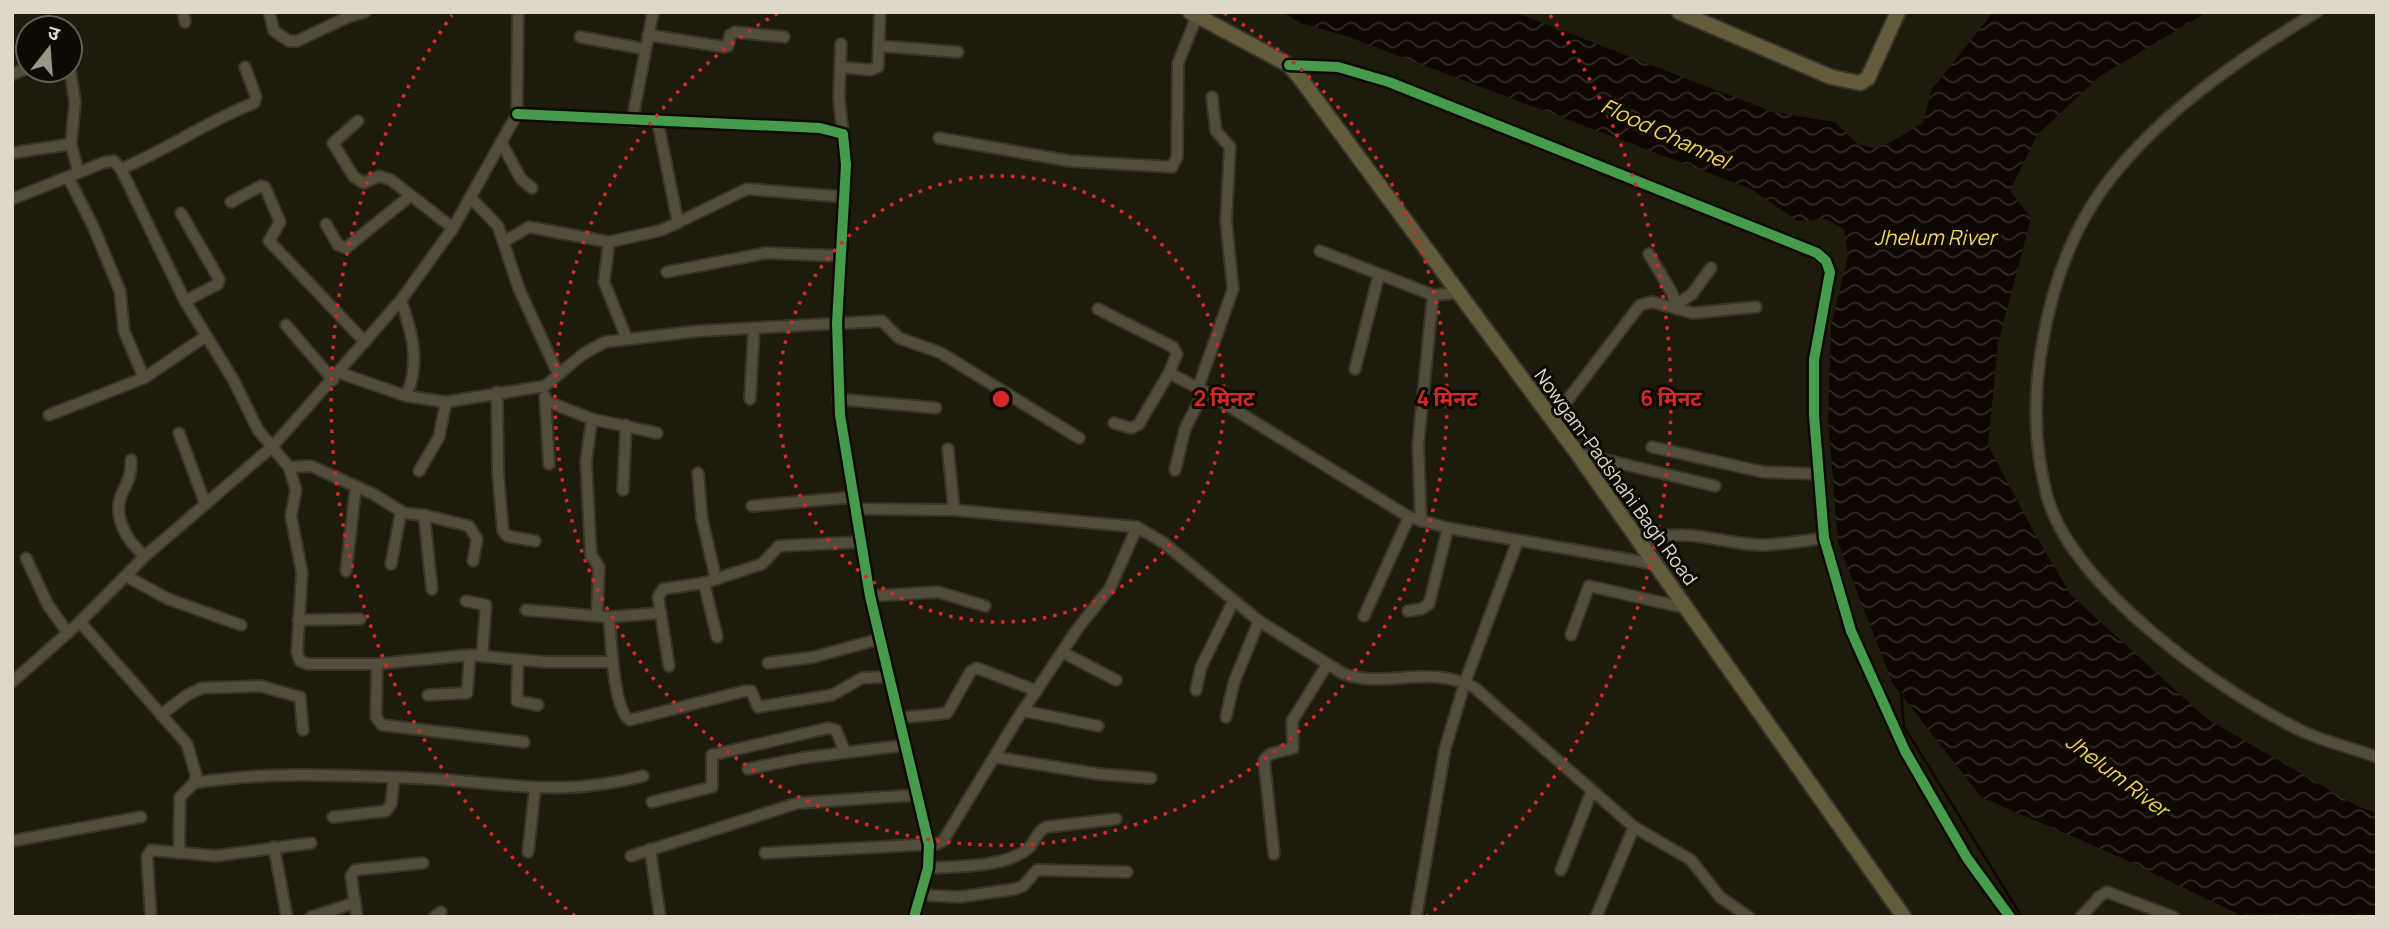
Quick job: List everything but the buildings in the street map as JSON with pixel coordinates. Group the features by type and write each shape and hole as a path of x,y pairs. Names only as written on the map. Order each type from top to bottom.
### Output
{"main road":[{"path":"1679,12 1831,77 1860,83 1868,78 1898,12"},
{"path":"1193,14 1289,65"},
{"name":"Nowgam-Padshahi Bagh Road","path":"1289,65 1553,419 1904,917"}],"street":[{"path":"269,12 274,31 289,41 298,41 348,17 365,12"},
{"path":"12,682 68,634 145,556 273,446 401,300 453,228 517,114 517,12"},
{"path":"632,121 653,12"},
{"path":"840,67 874,70 880,61 880,12"},
{"path":"2316,12 2272,38 2170,114 2123,163 2101,192 2083,219 2048,309 2034,413 2047,497 2067,538 2107,589 2163,639 2252,704 2305,733 2377,757"},
{"path":"939,138 1070,161 1172,167 1177,157 1178,63 1193,14"},
{"path":"648,35 724,47 728,46 730,35 735,32 783,37"},
{"path":"580,37 645,49"},
{"path":"841,44 843,134 846,151 837,323 838,399 870,596 887,677 906,744 929,845 928,868 914,917"},
{"path":"880,46 958,52"},
{"path":"1289,65 1338,67 1389,82 1822,257 1830,272 1814,360 1824,538 1851,631 1905,751 1967,858 2010,917"},
{"path":"121,169 187,136 214,118 254,103 256,97 245,67"},
{"path":"72,84 75,102 71,144 73,174 120,291 124,331 144,378"},
{"path":"1175,470 1185,429 1201,389 1235,279 1226,220 1230,147 1218,136 1213,123 1212,97"},
{"path":"517,114 658,123 820,128 843,134"},
{"path":"358,121 334,141 333,147 359,182 384,177 453,228"},
{"path":"658,123 678,223"},
{"path":"501,142 521,179 532,188"},
{"path":"12,153 71,144"},
{"path":"12,199 109,161 121,169 185,301 234,381 258,430 289,467 296,490 291,516 301,561 297,652 300,661 308,664 377,664 470,655 519,660 614,662"},
{"path":"232,202 261,186 265,187 280,222 279,228 269,241 365,342"},
{"path":"505,241 529,227 609,242 643,237 747,189 845,197"},
{"path":"326,224 338,245 346,248 410,196"},
{"path":"470,197 493,219 505,241 515,279 558,374"},
{"path":"181,213 219,279 218,284 185,301"},
{"path":"609,242 604,282 627,338"},
{"path":"1320,251 1433,295 1458,293"},
{"path":"667,272 777,252 842,256"},
{"path":"1649,254 1677,307"},
{"path":"1677,307 1692,294 1711,268"},
{"path":"1355,369 1379,274"},
{"path":"1421,520 1418,444 1433,295"},
{"path":"401,300 410,328 415,361 415,374 406,396"},
{"path":"1553,419 1636,307 1652,302 1693,313 1756,307"},
{"path":"1098,309 1173,346 1177,354 1139,424 1131,428 1114,423"},
{"path":"286,325 336,376 406,396 446,402 545,386 598,345 627,338 837,323 885,323 899,338 941,353 1079,438"},
{"path":"750,399 754,328"},
{"path":"49,415 144,378 206,336"},
{"path":"1169,373 1201,389 1409,517 1448,528 1655,564"},
{"path":"545,386 549,464"},
{"path":"497,392 498,473 503,531 507,536 535,541"},
{"path":"838,399 936,408"},
{"path":"546,401 592,419 657,433"},
{"path":"419,471 439,436 446,402"},
{"path":"592,419 586,461 591,555 599,567 597,615"},
{"path":"623,489 626,425"},
{"path":"180,433 205,503"},
{"path":"1652,447 1763,472 1819,474"},
{"path":"948,449 954,510"},
{"path":"1577,453 1716,486"},
{"path":"131,460 129,484 122,493 121,521 126,538 145,556"},
{"path":"289,467 306,464 356,486 401,512 424,514 473,529 477,539 473,561"},
{"path":"698,473 702,519 716,579"},
{"path":"346,571 356,486"},
{"path":"752,506 854,497"},
{"path":"856,509 954,510 1137,527 1164,543 1259,621 1327,665 1353,676 1442,677 1465,682 1591,793 1634,827 1691,860 1720,897 1749,917"},
{"path":"391,564 401,512"},
{"path":"424,514 432,589"},
{"path":"1364,616 1409,517"},
{"path":"765,853 929,845 943,841 1062,652 1110,588 1137,527"},
{"path":"1408,611 1424,608 1429,604 1448,528"},
{"path":"1642,543 1664,535 1678,534 1761,545 1824,538"},
{"path":"1416,917 1440,770 1465,682 1518,540"},
{"path":"669,666 658,597 663,589 704,583 765,563 774,548 779,546 860,542"},
{"path":"26,558 48,605 68,634"},
{"path":"126,576 168,599 241,625"},
{"path":"704,583 717,637"},
{"path":"1570,635 1589,586 1686,608"},
{"path":"870,596 938,592 985,606"},
{"path":"466,601 486,605 482,656"},
{"path":"1196,690 1201,667 1233,602"},
{"path":"527,610 610,617 661,613"},
{"path":"610,617 614,662 623,711 630,720 745,691 751,691 758,707 769,707 832,695 862,678 887,677"},
{"path":"298,620 360,619"},
{"path":"1226,717 1234,682 1259,621"},
{"path":"80,622 187,744 195,775 194,783"},
{"path":"768,663 814,657 879,639"},
{"path":"1062,652 1116,680"},
{"path":"428,695 467,693 470,655"},
{"path":"519,660 517,701 538,705"},
{"path":"377,664 376,717 379,723 524,742"},
{"path":"1273,854 1264,760 1270,754 1293,748 1292,722 1327,665"},
{"path":"899,718 947,713 971,671 977,668 1037,691"},
{"path":"161,715 194,690 260,686 298,695 303,730"},
{"path":"1024,711 1098,726"},
{"path":"652,802 712,786 712,755 828,728 836,730 845,752"},
{"path":"748,769 906,744"},
{"path":"994,757 1098,774 1151,778"},
{"path":"180,853 180,797 194,783 226,777 289,775 394,778 535,789 592,788 643,776"},
{"path":"333,817 386,811 391,804 394,778"},
{"path":"528,852 535,789"},
{"path":"1561,870 1591,793"},
{"path":"631,856 798,803 916,795"},
{"path":"12,841 141,817"},
{"path":"928,868 988,862 1015,856 1027,850 1046,827 1116,819"},
{"path":"1596,917 1634,827"},
{"path":"151,917 149,852 155,849 216,856 311,843"},
{"path":"274,848 287,917"},
{"path":"650,849 660,917"},
{"path":"357,917 351,876 355,870 423,863"},
{"path":"921,895 959,897 1015,889 1023,886 1037,870 1127,872"},
{"path":"2081,917 2107,892 2174,917"},
{"path":"312,917 354,903"}],"water":[{"path":"1281,12 1514,12 1773,112 1835,122 1858,144 1873,148 1887,144 1923,123 1932,89 1993,12 2207,12 2099,77 2037,135 2010,191 2031,218 1998,343 1988,445 2032,529 2071,595 2207,719 2359,807 2377,813 2377,917 2244,917 2124,859 1981,797 1893,684 1838,543 1828,420 1831,326 1848,256 1844,229 1826,219 1798,221 1751,189 1349,37 1301,23"}],"waterway":[{"path":"1901,692 1904,727 2022,917"}],"cycle path":[{"path":"1289,65 1338,67 1389,82 1817,253 1826,261 1830,272 1814,360 1814,415 1824,538 1851,631 1905,751 1967,858 2010,917"},
{"path":"517,114 820,128 843,134 846,165 837,323 840,415 870,596 929,845 928,868 914,917"}],"water label":[{"name":"Flood Channel","path":"1665,134"},
{"name":"Jhelum River","path":"1935,238"},
{"name":"Jhelum River","path":"2117,776"}]}
